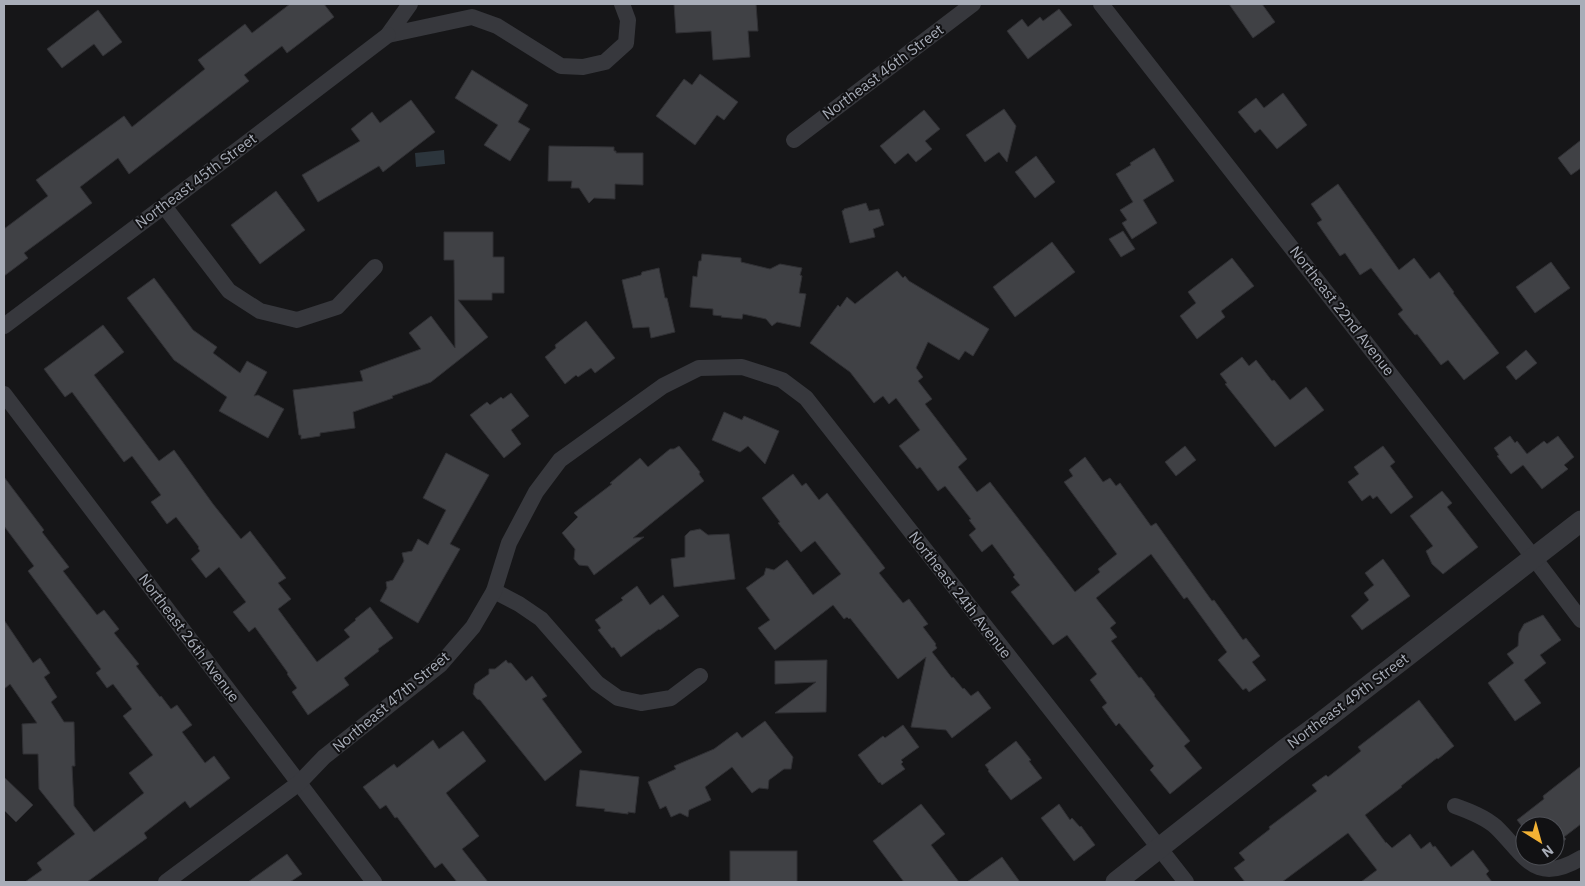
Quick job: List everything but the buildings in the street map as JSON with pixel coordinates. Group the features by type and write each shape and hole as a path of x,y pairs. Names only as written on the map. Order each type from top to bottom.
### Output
{"street":[{"path":"388,35 410,4"},
{"path":"388,35 472,17 497,26 561,66 583,67 605,62 626,43 628,20 622,4"},
{"name":"Northeast 46th Street","path":"794,140 973,4"},
{"name":"Northeast 22nd Avenue","path":"1101,4 1581,620"},
{"name":"Northeast 45th Street","path":"4,326 388,35"},
{"path":"164,206 229,291 260,311 297,320 337,307 375,267"},
{"name":"Northeast 24th Avenue","path":"699,368 742,366 782,380 806,398 1186,882"},
{"name":"Northeast 47th Street","path":"166,882 299,783 324,757 440,665 473,628 494,591 509,543 536,492 560,460 663,386 699,368"},
{"name":"Northeast 26th Avenue","path":"4,394 374,882"},
{"name":"Northeast 49th Street","path":"1116,882 1581,521"},
{"path":"494,591 519,604 541,619 597,683 618,698 641,703 671,698 700,676"},
{"path":"1455,806 1475,814 1496,827 1531,867 1541,871 1562,871 1581,858"}],"shaded area":[{"path":"444,150 445,164 416,167 415,153"}]}
